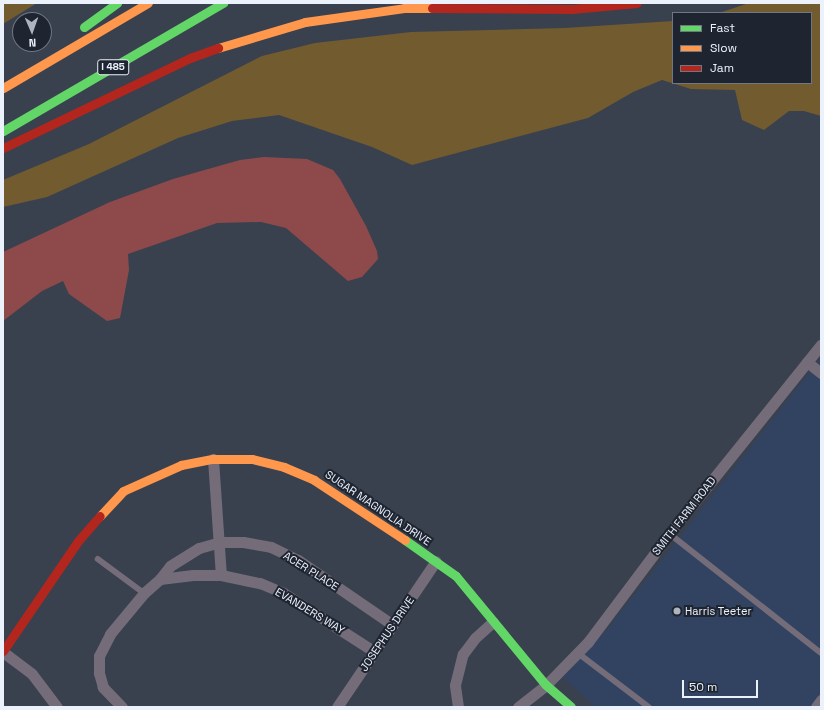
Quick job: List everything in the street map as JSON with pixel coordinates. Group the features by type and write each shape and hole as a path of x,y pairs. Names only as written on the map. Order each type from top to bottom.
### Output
{"main road":[{"path":"74,33 117,3"},
{"path":"3,88 148,3"},
{"name":"I 485","path":"3,132 223,3"},
{"path":"3,148 195,56 240,39 305,22 404,8 572,9 637,3"},
{"path":"3,81 44,52"},
{"name":"SUGAR MAGNOLIA DRIVE","path":"3,651 78,541 123,491 181,465 213,459 252,459 284,467 314,480 436,561 456,576 546,685 571,707"}],"street":[{"name":"SMITH FARM ROAD","path":"518,707 546,685 578,653 670,534 807,362 819,351"},
{"path":"807,362 821,373"},
{"path":"213,459 220,542 221,575"},
{"name":"ACER PLACE","path":"160,579 170,566 199,548 220,542 243,542 271,547 298,560 393,625"},
{"name":"JOSEPHUS DRIVE","path":"337,707 436,561"},
{"name":"EVANDERS WAY","path":"160,579 193,575 221,575 260,583 283,593 375,652"},
{"path":"115,705 103,687 99,673 98,656 110,634 144,593 160,579"},
{"path":"458,707 455,685 463,654 475,638 493,622"},
{"path":"3,651 32,674 57,707"},
{"path":"816,707 821,700"}],"lane":[{"path":"670,534 821,653"},
{"path":"98,559 144,593"},
{"path":"578,653 649,707"}],"shaded area":[{"path":"3,3 37,3 22,12 12,12 12,18 3,24"},
{"path":"749,3 821,3 821,116 804,111 789,111 764,130 742,120 735,90 691,89 675,84 812,84 812,12 722,12"},
{"path":"672,21 672,83 662,80 633,92 588,118 412,165 372,147 279,115 232,121 178,138 47,197 3,207 3,180 89,144 262,56 315,43 411,32 565,28"},
{"path":"264,157 307,159 333,170 340,179 366,226 377,251 378,259 362,277 348,281 286,228 261,222 217,223 128,254 129,270 120,318 107,321 69,294 63,281 42,291 3,321 3,252 110,202 173,179 240,160"},
{"path":"821,358 821,707 596,707 563,677 609,627"}],"traffic: fast":[{"path":"84,27 117,3"},
{"path":"3,131 223,3"},
{"path":"405,540 456,576 546,685 571,707"}],"traffic: slow":[{"path":"3,88 148,3"},
{"path":"218,48 305,22 404,8 432,8"},
{"path":"100,516 123,491 181,465 213,459 252,459 284,467 314,480 405,540"}],"traffic: jam":[{"path":"432,8 572,9 637,3"},
{"path":"3,148 190,58 218,48"},
{"path":"3,651 78,541 100,516"}],"place":[{"name":"Harris Teeter","path":"677,611"}]}
